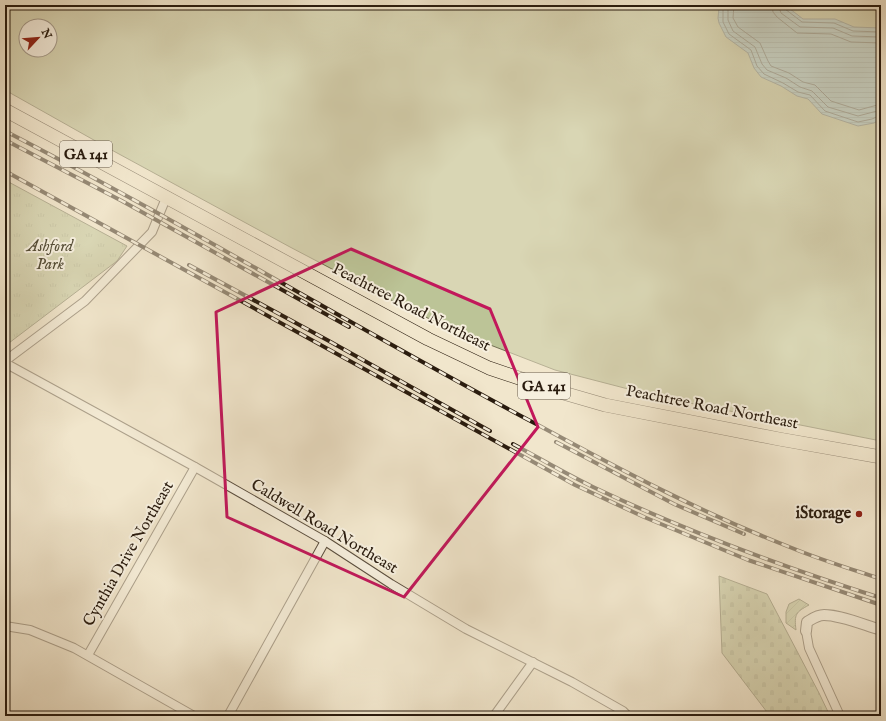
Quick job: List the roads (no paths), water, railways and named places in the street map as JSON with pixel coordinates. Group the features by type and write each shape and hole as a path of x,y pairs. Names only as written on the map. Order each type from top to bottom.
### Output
{"highway":[{"name":"Peachtree Road Northeast","path":"5,110 428,339 489,368 560,392 605,405 881,457"}],"street":[{"path":"5,362 85,301 152,232 166,198"},
{"name":"Caldwell Road Northeast","path":"5,362 325,541 391,584 466,629 572,682 623,711 628,716"},
{"name":"Cynthia Drive Northeast","path":"88,655 195,467"},
{"path":"228,716 325,541"},
{"path":"840,716 809,648 806,631 807,622 815,617 823,615 849,620 881,630"},
{"path":"5,626 30,630 88,655 194,716"},
{"path":"494,716 532,662"}],"water":[{"path":"718,5 785,5 803,19 835,19 854,27 881,28 881,119 874,123 858,126 822,114 808,99 797,96 781,86 761,77 754,68 748,53 726,37 719,23"}],"railway":[{"path":"5,131 206,240 471,389 632,475 759,535 881,579"},
{"path":"5,140 122,201 349,327"},
{"path":"5,171 575,485 644,517 748,560 881,605"},
{"path":"189,265 490,431"},
{"path":"556,442 674,504 744,534"},
{"path":"513,444 583,482 663,519 771,561 881,598"}],"place":[{"name":"iStorage","path":"859,514"}],"park label":[{"name":"Ashford Park","path":"50,256"}]}
